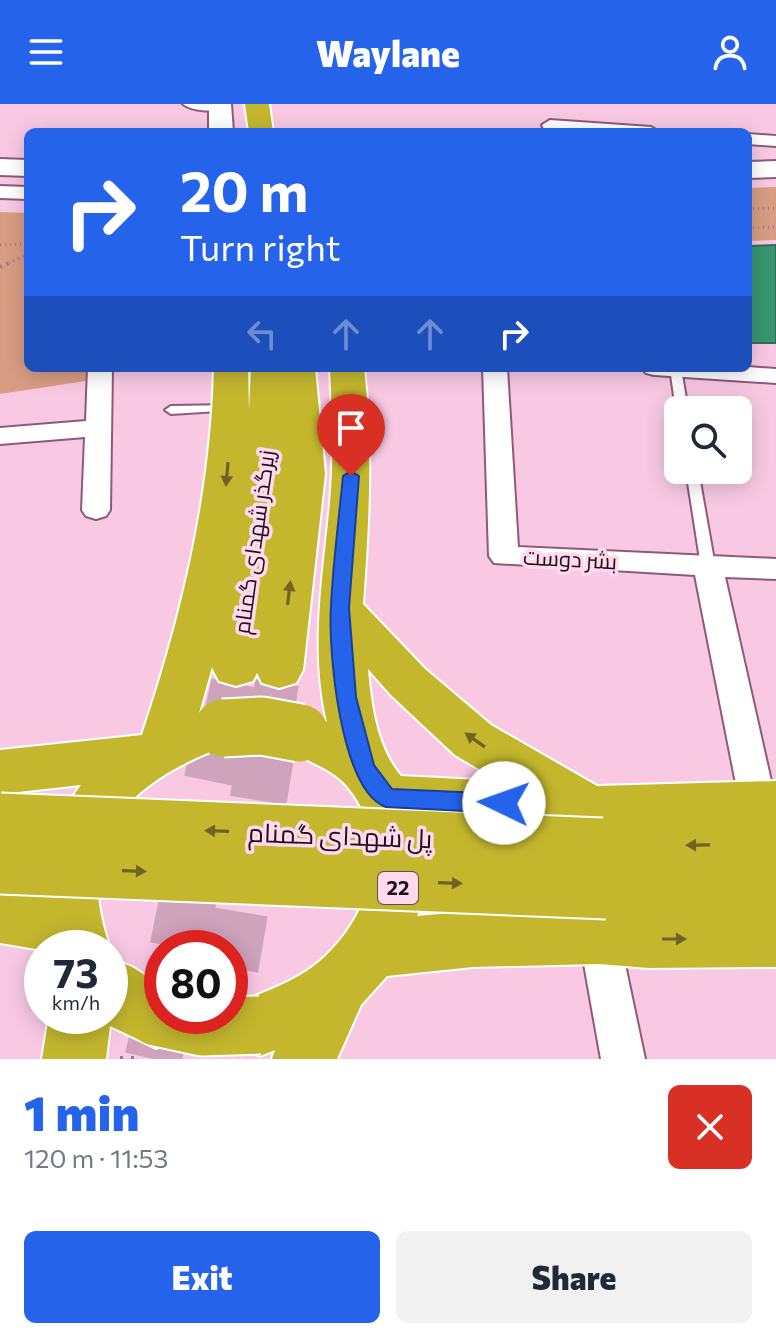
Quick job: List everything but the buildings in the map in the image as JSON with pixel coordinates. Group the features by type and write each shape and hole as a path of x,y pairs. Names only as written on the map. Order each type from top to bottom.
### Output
{"highway":[{"path":"228,104 242,128"},
{"path":"257,104 260,128"},
{"path":"271,104 275,128"},
{"name":"زیرگذر شهدای گمنام","path":"236,668 267,474 268,372"},
{"name":"زیرگذر شهدای گمنام","path":"279,670 305,474 298,372"},
{"name":"22","path":"347,372 352,426 350,501 340,608 346,697 375,783 399,832 402,871 393,910 356,966"},
{"path":"74,930 65,888 72,848 90,812 116,780 156,751 202,619 219,546 232,388"},
{"path":"340,608 408,682 473,740 590,809"},
{"path":"0,772 156,751 223,728 262,726 300,733 335,747 375,783 590,809 770,818"},
{"path":"590,809 568,817 552,833 543,854 544,878 554,901 573,922 599,936"},
{"name":"پل شهدای گمنام","path":"0,822 602,847 770,818"},
{"name":"پل شهدای گمنام","path":"0,865 607,890 776,887"},
{"path":"0,916 50,930"},
{"path":"133,1003 202,1027 282,1042 356,966 473,939 599,936 648,940 776,939"},
{"path":"74,1059 77,1034"}],"street":[{"path":"191,104 228,104 222,128"},
{"path":"550,125 593,128"},
{"path":"752,139 772,140 776,167 752,170"},
{"path":"0,160 24,161"},
{"path":"0,167 24,168"},
{"path":"752,179 776,179"},
{"path":"0,192 24,193"},
{"path":"96,510 100,372"},
{"name":"بشر دوست","path":"495,372 504,556 776,569"},
{"path":"705,372 775,379"},
{"path":"0,436 100,428"},
{"path":"708,566 770,818"},
{"path":"599,936 623,1059"}],"lane":[{"path":"676,372 680,396"},
{"path":"171,410 232,388"},
{"path":"694,484 708,566"}],"path":[{"path":"752,209 776,208"},
{"path":"752,228 776,227"},
{"path":"0,245 24,244"},
{"path":"0,267 24,256"}],"shaded area":[{"path":"776,187 776,240 752,241 752,188"},
{"path":"0,212 24,213 24,372 99,372 99,379 0,394"},
{"path":"776,245 776,343 752,343 752,246"}],"tunnel":[{"path":"224,726 236,668"},
{"path":"270,726 279,670"},
{"path":"182,930 224,724"},
{"path":"236,930 271,724"},
{"path":"153,1059 159,1034"}],"route":[{"path":"351,476 340,608 346,697 364,769 386,798 504,803"}]}
